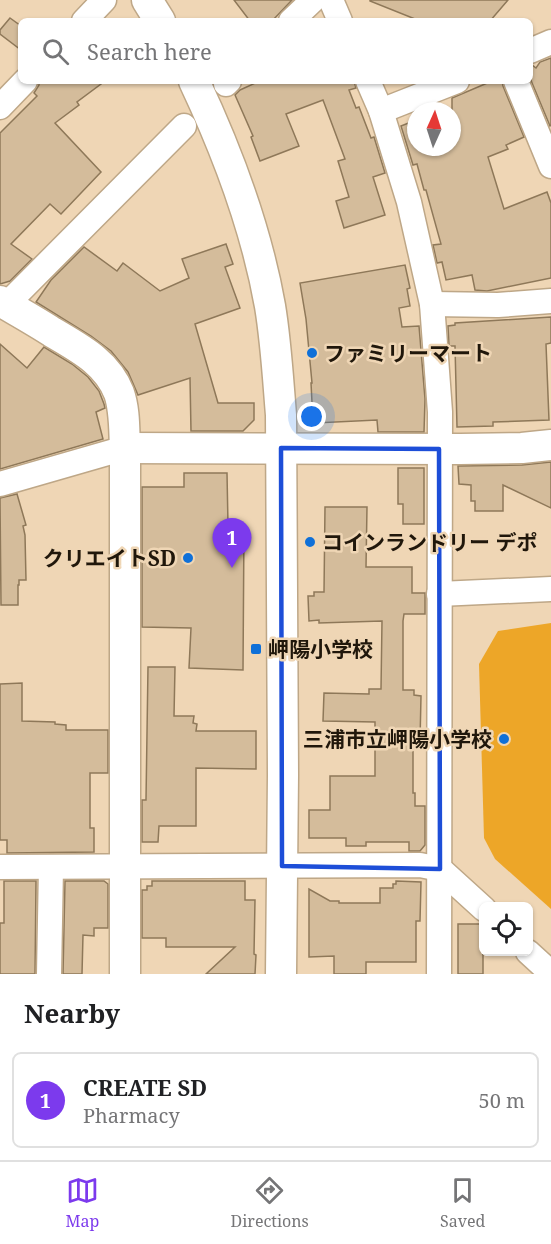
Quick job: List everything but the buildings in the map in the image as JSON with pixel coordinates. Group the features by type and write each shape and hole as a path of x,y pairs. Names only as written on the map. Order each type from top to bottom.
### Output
{"street":[{"path":"87,18 104,0"},
{"path":"147,0 158,18"},
{"path":"294,18 313,0"},
{"path":"331,0 339,18"},
{"path":"533,50 551,42"},
{"path":"0,107 22,84"},
{"path":"195,84 224,145 249,220 270,307 279,383 283,775 281,974"},
{"path":"369,84 381,111 409,202 432,304 440,412 439,974"},
{"path":"381,111 448,84"},
{"path":"517,84 551,166"},
{"path":"125,974 125,448 123,409 112,378 89,354 3,303 184,126"},
{"path":"432,304 551,301"},
{"path":"0,484 125,448 439,449 522,448 551,445"},
{"path":"439,594 551,589"},
{"path":"0,867 420,865 440,869 479,905"},
{"path":"49,974 51,867"},
{"path":"533,956 551,974"}],"highlighted area":[{"path":"281,448 439,449 440,869 282,866"}],"shaded area":[{"name":"三浦市立岬陽小学校","path":"551,623 551,909 495,859 484,838 479,664 498,631"}],"place":[{"name":"ファミリーマート","path":"312,353"},
{"name":"コインランドリー デポ","path":"310,542"},
{"name":"クリエイトSD","path":"188,558"},
{"name":"CREATE SD","path":"232,568"},
{"name":"岬陽小学校","path":"256,649"},
{"name":"三浦市立岬陽小学校","path":"504,739"}]}
